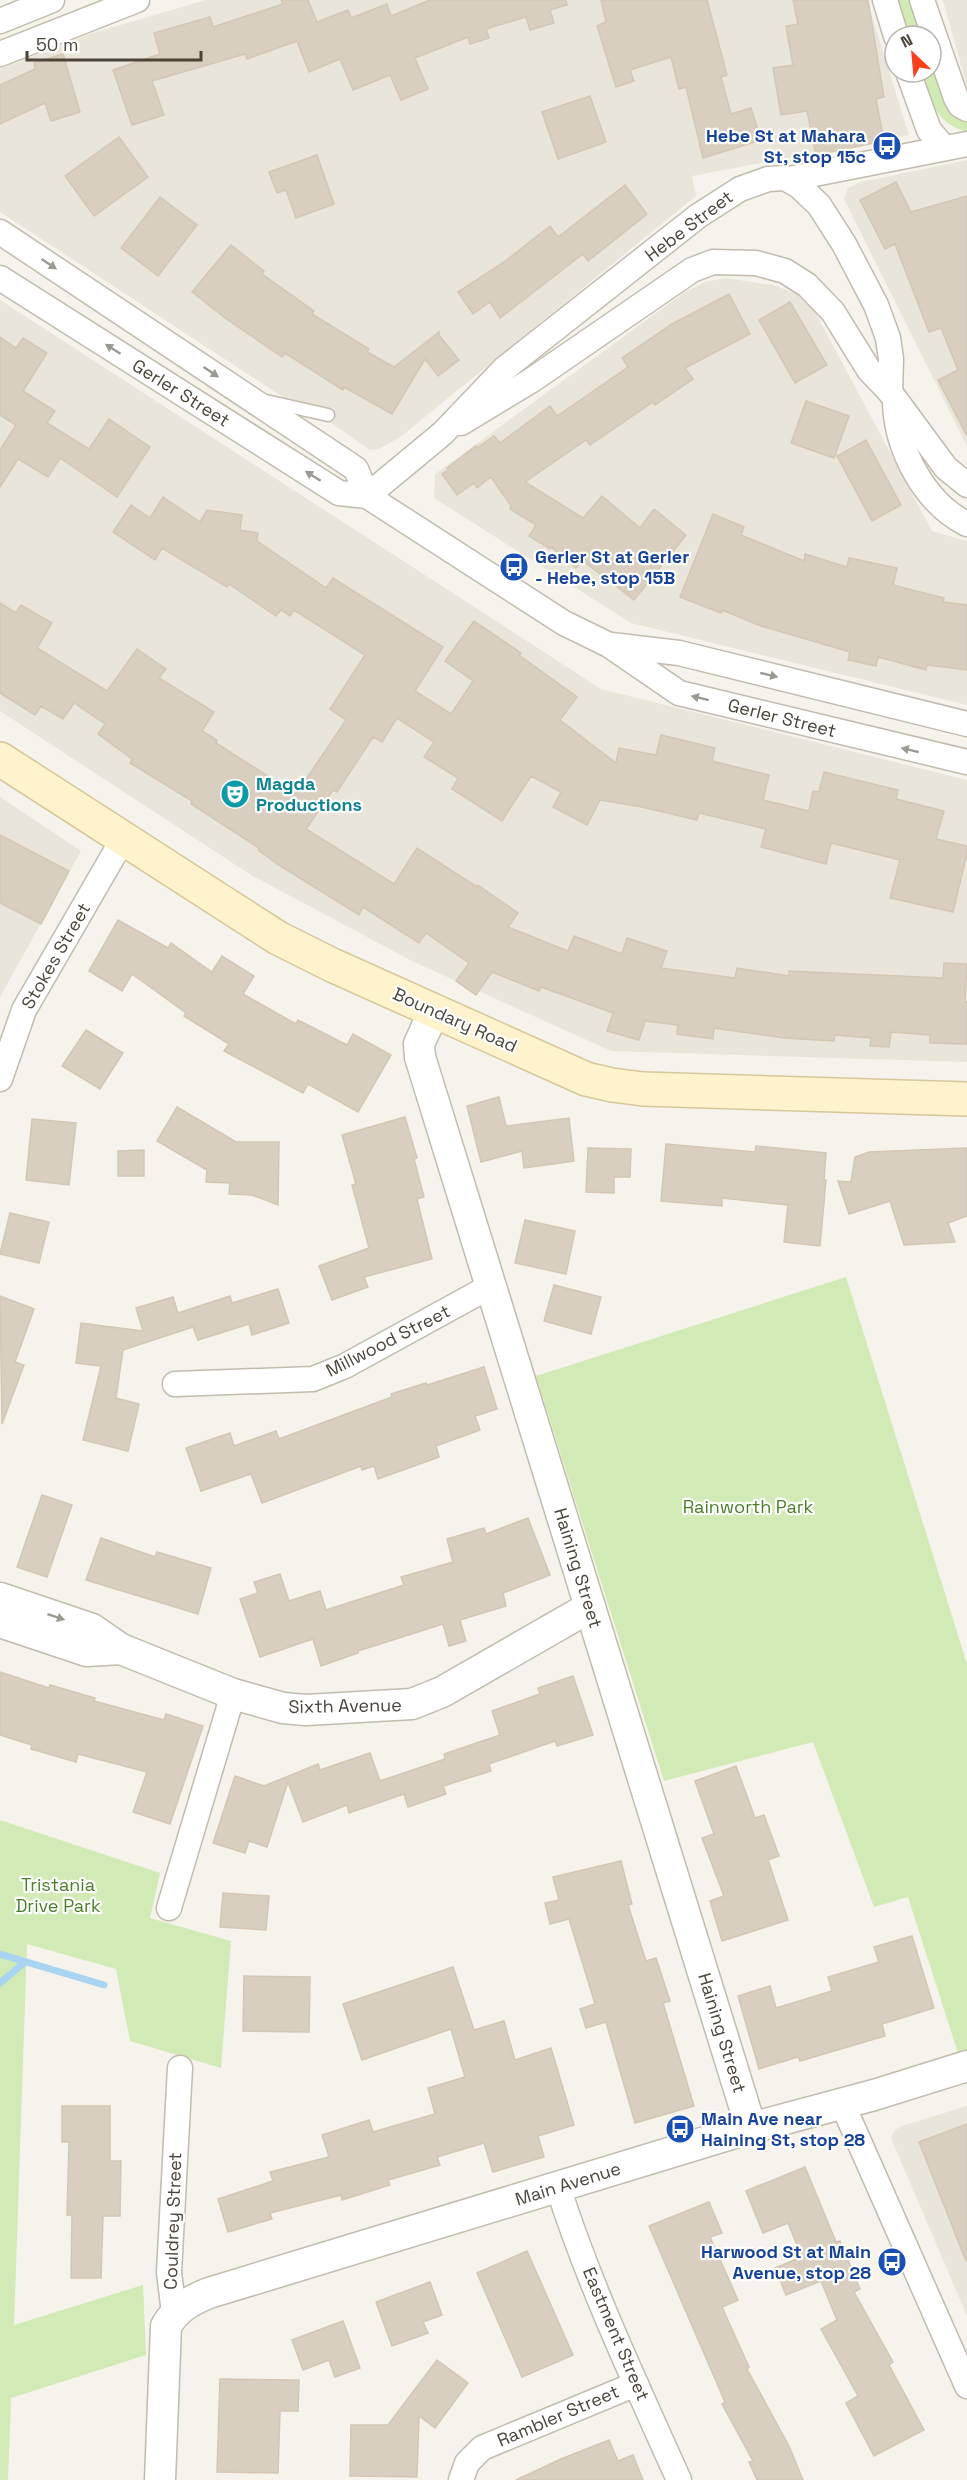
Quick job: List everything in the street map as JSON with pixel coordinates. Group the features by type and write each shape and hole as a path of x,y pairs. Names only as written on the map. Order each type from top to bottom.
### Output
{"main road":[{"name":"Boundary Road","path":"0,759 278,938 586,1079 643,1089 967,1099"}],"street":[{"path":"0,21 52,0"},
{"path":"0,54 138,0"},
{"path":"885,0 892,24"},
{"path":"922,0 956,98 967,110"},
{"path":"912,84 929,130 944,148"},
{"name":"Hebe Street","path":"367,495 443,433 504,369 710,207 754,182 777,177 789,179 967,144"},
{"path":"789,179 819,206 844,244 867,287 888,338 898,432 920,479 936,502 967,524"},
{"name":"Gerler Street","path":"0,232 356,469 367,495"},
{"name":"Hebe Street","path":"443,433 532,380 684,274 713,262 743,262 768,266 792,275 807,285 833,312 869,370 913,422 946,468 967,485"},
{"name":"Gerler Street","path":"0,278 339,493 367,495 564,623 609,645 679,693 967,762"},
{"name":"Gerler Street","path":"609,645 679,653 967,724"},
{"name":"Stokes Street","path":"0,1079 24,1010 123,839"},
{"name":"Haining Street","path":"435,1011 419,1044 420,1057 489,1287 751,2128"},
{"name":"Millwood Street","path":"175,1384 313,1379 345,1366 489,1287"},
{"name":"Sixth Avenue","path":"0,1598 92,1629 121,1649 233,1694 283,1708 306,1710 393,1707 412,1704 442,1692 590,1607"},
{"name":"Sixth Avenue","path":"0,1622 87,1651 121,1649"},
{"path":"169,1908 233,1694"},
{"name":"Main Avenue","path":"174,2313 186,2303 209,2293 751,2128 967,2067"},
{"name":"Couldrey Street","path":"160,2480 166,2326 174,2313 169,2272 180,2068"},
{"path":"842,2103 967,2386"},
{"name":"Eastment Street","path":"558,2187 568,2218 636,2384 679,2480"},
{"name":"Rambler Street","path":"461,2480 467,2463 483,2448 636,2384"}],"lane":[{"name":"Gerler Street","path":"247,396 328,415"}],"shaded area":[{"path":"206,0 867,0 883,51 883,84 893,84 909,135 692,176 696,196 399,438 378,449 370,450 327,420 331,411 286,399 0,212 0,69 93,33"},
{"path":"943,0 967,0 967,87"},
{"path":"967,160 967,446 844,199 848,188 861,182"},
{"path":"725,278 773,285 797,294 814,310 932,531 967,541 967,705 631,623 434,498 435,474 685,292 705,282"},
{"path":"0,300 601,689 967,780 967,1062 611,1051 412,961 251,875 0,711"},
{"path":"0,797 81,851 0,997"},
{"path":"967,2106 967,2316 891,2138 895,2130 902,2126"}],"green space":[{"path":"896,0 909,0 917,24 904,24"},
{"path":"943,80 967,117 967,132 956,128 941,117 926,84 943,84"},
{"name":"Rainworth Park","path":"846,1277 967,1664 967,2050 958,2053 908,1897 874,1907 813,1742 664,1781 536,1376"},
{"name":"Tristania Drive Park","path":"0,1820 160,1873 150,1918 231,1941 221,2068 130,2041 116,1969 27,1944 14,2325 143,2285 146,2355 11,2398 8,2480 0,2480"}],"building":[{"path":"281,0 308,0 317,22 348,10 351,18 387,4 391,16 430,0 566,0 567,5 550,10 554,23 530,30 526,17 486,29 489,38 470,44 468,37 415,58 428,89 401,100 390,75 353,90 340,59 309,72 297,41 247,59 245,54 152,81 164,115 132,125 113,70 160,54 154,33 210,17 213,27 283,4"},
{"path":"601,0 707,0 727,75 721,77 731,114 751,108 761,140 703,158 686,87 679,89 671,57 630,70 634,81 616,87 597,26 606,22"},
{"path":"793,0 868,0 884,97 876,99 884,141 816,155 807,111 781,115 773,68 793,65 786,26 798,24"},
{"path":"63,54 80,112 51,121 45,103 0,124 0,85 35,69 34,63"},
{"path":"590,96 606,142 558,159 542,112"},
{"path":"119,137 148,177 94,216 65,176"},
{"path":"317,155 334,204 296,218 286,190 277,193 269,172"},
{"path":"896,182 911,212 967,196 967,436 938,380 958,370 941,328 929,332 895,244 885,249 860,200"},
{"path":"625,185 647,214 588,261 583,254 500,318 490,302 473,314 458,292 504,262 550,226 558,237"},
{"path":"160,197 197,225 158,276 121,248"},
{"path":"231,245 264,271 262,274 314,311 312,314 369,349 367,352 394,367 439,332 459,360 438,376 425,359 392,414 344,387 343,390 285,353 282,357 192,292"},
{"path":"729,294 750,334 685,368 693,379 655,405 653,402 590,445 586,440 525,482 583,518 602,496 640,528 654,509 686,535 634,600 583,561 576,568 551,547 550,549 529,536 536,525 510,509 511,506 491,477 477,488 474,483 457,495 442,474 476,446 477,448 494,436 500,443 550,406 557,416 628,367 622,358 672,324"},
{"path":"790,302 827,365 795,383 759,320"},
{"path":"0,337 16,348 23,338 47,353 23,391 55,411 47,423 89,449 109,419 150,447 117,497 60,458 48,477 18,459 0,487 0,450 16,425 0,415"},
{"path":"806,401 849,416 834,458 791,443"},
{"path":"866,440 901,505 872,521 837,456"},
{"path":"163,497 200,522 207,510 242,515 240,530 258,533 257,541 326,588 333,578 443,647 415,691 451,714 473,681 445,661 474,621 521,653 519,655 577,697 560,720 616,763 619,748 656,755 661,735 715,748 712,761 769,775 763,800 809,811 813,791 819,792 824,772 898,790 896,799 944,811 936,839 967,846 967,853 953,912 890,898 900,860 831,843 826,864 761,847 766,829 699,813 697,820 600,800 587,825 553,807 561,792 531,776 502,821 452,789 458,778 424,757 434,742 397,718 382,742 373,737 337,792 333,790 306,829 394,884 417,848 477,887 478,885 518,913 508,927 568,951 574,936 622,954 627,938 667,951 661,968 735,978 737,968 789,976 789,971 943,978 944,963 967,964 965,1002 967,1002 967,1044 930,1043 930,1035 891,1032 889,1047 870,1046 871,1038 835,1035 834,1041 784,1038 714,1028 713,1039 677,1034 678,1025 645,1021 639,1040 607,1031 613,1013 541,987 539,991 492,972 476,995 456,981 469,963 426,933 419,943 363,907 359,915 280,866 258,850 259,848 191,804 192,801 130,763 132,759 98,734 105,724 74,703 63,719 41,706 35,715 0,693 0,603 16,613 21,605 52,623 37,648 107,691 137,649 166,669 159,678 214,712 202,731 217,740 216,743 296,794 346,720 330,709 365,655 294,610 290,616 281,610 276,616 229,584 227,587 162,548 155,560 113,532 131,505 150,518"},
{"path":"713,514 744,527 741,535 804,561 805,554 847,567 849,558 897,568 893,585 944,598 943,602 967,605 967,670 927,665 926,670 878,657 876,666 848,660 850,652 761,626 722,610 721,613 680,597"},
{"path":"0,835 69,871 41,924 0,903"},
{"path":"118,920 168,948 171,943 212,972 222,956 254,976 243,994 296,1024 298,1020 347,1045 353,1034 391,1055 358,1112 308,1084 303,1093 224,1051 229,1044 184,1016 186,1013 132,974 122,991 89,971"},
{"path":"86,1030 123,1053 100,1089 62,1066"},
{"path":"499,1097 506,1126 569,1118 574,1161 524,1168 522,1151 481,1162 467,1106"},
{"path":"177,1107 236,1142 279,1142 278,1205 252,1195 229,1194 230,1183 206,1182 207,1170 157,1141"},
{"path":"405,1117 417,1158 414,1159 424,1197 417,1199 432,1259 364,1277 368,1287 332,1300 319,1266 369,1248 352,1185 356,1184 342,1135"},
{"path":"32,1119 76,1123 69,1185 26,1180"},
{"path":"666,1144 755,1152 756,1146 826,1153 820,1246 784,1242 788,1205 722,1198 722,1206 661,1201"},
{"path":"588,1148 631,1149 630,1177 614,1177 614,1193 586,1192"},
{"path":"967,1148 967,1216 948,1223 955,1242 904,1245 890,1201 849,1214 838,1181 851,1182 855,1157 869,1152"},
{"path":"144,1150 144,1176 118,1176 118,1151"},
{"path":"10,1213 49,1222 39,1263 0,1254"},
{"path":"525,1220 575,1231 566,1274 515,1263"},
{"path":"554,1285 601,1297 591,1334 544,1321"},
{"path":"278,1289 289,1323 252,1335 249,1324 198,1340 193,1327 123,1350 116,1398 139,1404 128,1451 83,1440 101,1366 76,1363 81,1323 143,1331 136,1308 173,1297 178,1313 230,1296 232,1303"},
{"path":"0,1296 34,1309 15,1362 24,1365 2,1424"},
{"path":"484,1367 497,1409 475,1416 480,1430 436,1446 439,1457 378,1479 374,1466 362,1470 361,1466 262,1503 251,1474 201,1491 186,1448 230,1433 234,1446 276,1431 279,1439 392,1397 391,1394"},
{"path":"42,1495 72,1505 47,1577 17,1567"},
{"path":"528,1518 550,1575 503,1593 506,1606 460,1620 466,1641 449,1646 443,1624 358,1651 358,1653 321,1666 313,1639 260,1657 240,1599 258,1593 254,1582 280,1574 289,1601 320,1591 326,1610 404,1585 401,1577 453,1562 447,1539 484,1528 486,1534"},
{"path":"101,1538 155,1557 157,1552 211,1568 198,1614 86,1580"},
{"path":"0,1672 164,1720 166,1714 203,1726 170,1824 133,1812 147,1772 78,1754 76,1762 31,1749 32,1745 0,1735"},
{"path":"573,1676 593,1735 557,1746 555,1741 489,1764 491,1771 443,1786 446,1794 408,1807 404,1794 349,1813 347,1805 303,1822 288,1782 267,1847 249,1841 245,1853 213,1843 235,1776 264,1786 318,1764 320,1770 370,1753 380,1781 445,1759 444,1754 500,1735 492,1711 540,1694 538,1688"},
{"path":"736,1766 755,1818 764,1815 779,1856 768,1860 788,1920 722,1941 710,1901 724,1896 702,1838 714,1834 695,1781"},
{"path":"621,1861 632,1904 628,1905 646,1961 656,1958 670,2001 663,2003 694,2106 635,2123 606,2022 586,2028 580,2009 595,2004 569,1919 550,1924 545,1903 559,1900 553,1877"},
{"path":"223,1893 269,1896 266,1930 220,1927"},
{"path":"912,1936 934,2008 882,2024 885,2036 800,2061 798,2057 759,2069 738,1996 770,1986 776,2008 832,1991 828,1977 879,1962 874,1947"},
{"path":"453,1967 474,2030 504,2021 515,2060 551,2048 574,2125 538,2136 544,2157 493,2172 484,2143 437,2157 440,2165 388,2180 390,2185 342,2200 341,2195 270,2213 272,2219 228,2232 218,2199 273,2181 270,2172 329,2157 322,2135 369,2120 373,2132 435,2114 428,2088 465,2077 451,2029 362,2060 343,2004"},
{"path":"244,1976 310,1977 309,2032 243,2031"},
{"path":"62,2106 110,2106 110,2161 121,2161 120,2216 103,2216 101,2278 71,2278 72,2215 67,2215 69,2142 62,2142"},
{"path":"967,2124 967,2261 966,2261 919,2142"},
{"path":"805,2167 836,2242 840,2241 860,2289 854,2292 893,2362 889,2365 924,2430 874,2456 846,2403 858,2396 821,2329 837,2320 821,2281 786,2295 775,2268 802,2257 788,2223 763,2233 746,2191"},
{"path":"709,2202 722,2233 710,2237 738,2300 722,2307 749,2367 747,2369 789,2446 803,2480 757,2480 749,2462 753,2461 722,2404 725,2402 649,2226"},
{"path":"527,2251 573,2355 522,2377 477,2273"},
{"path":"430,2282 442,2315 423,2322 428,2333 392,2346 376,2302"},
{"path":"343,2321 360,2368 335,2377 329,2360 303,2370 292,2340"},
{"path":"437,2360 468,2383 435,2428 419,2416 417,2477 350,2476 351,2425 388,2425"},
{"path":"220,2379 299,2380 298,2411 280,2411 278,2473 217,2472"},
{"path":"609,2440 618,2461 633,2455 643,2480 516,2480 561,2459"}],"waterway":[{"path":"0,1954 104,1985"},
{"path":"0,1983 25,1962"}],"place":[{"name":"Hebe St at Mahara St, stop 15c","path":"887,146"},
{"name":"Gerler St at Gerler - Hebe, stop 15B","path":"514,567"},
{"name":"Magda Productions","path":"235,794"},
{"name":"Main Ave near Haining St, stop 28","path":"680,2129"},
{"name":"Harwood St at Main Avenue, stop 28","path":"892,2262"}]}
